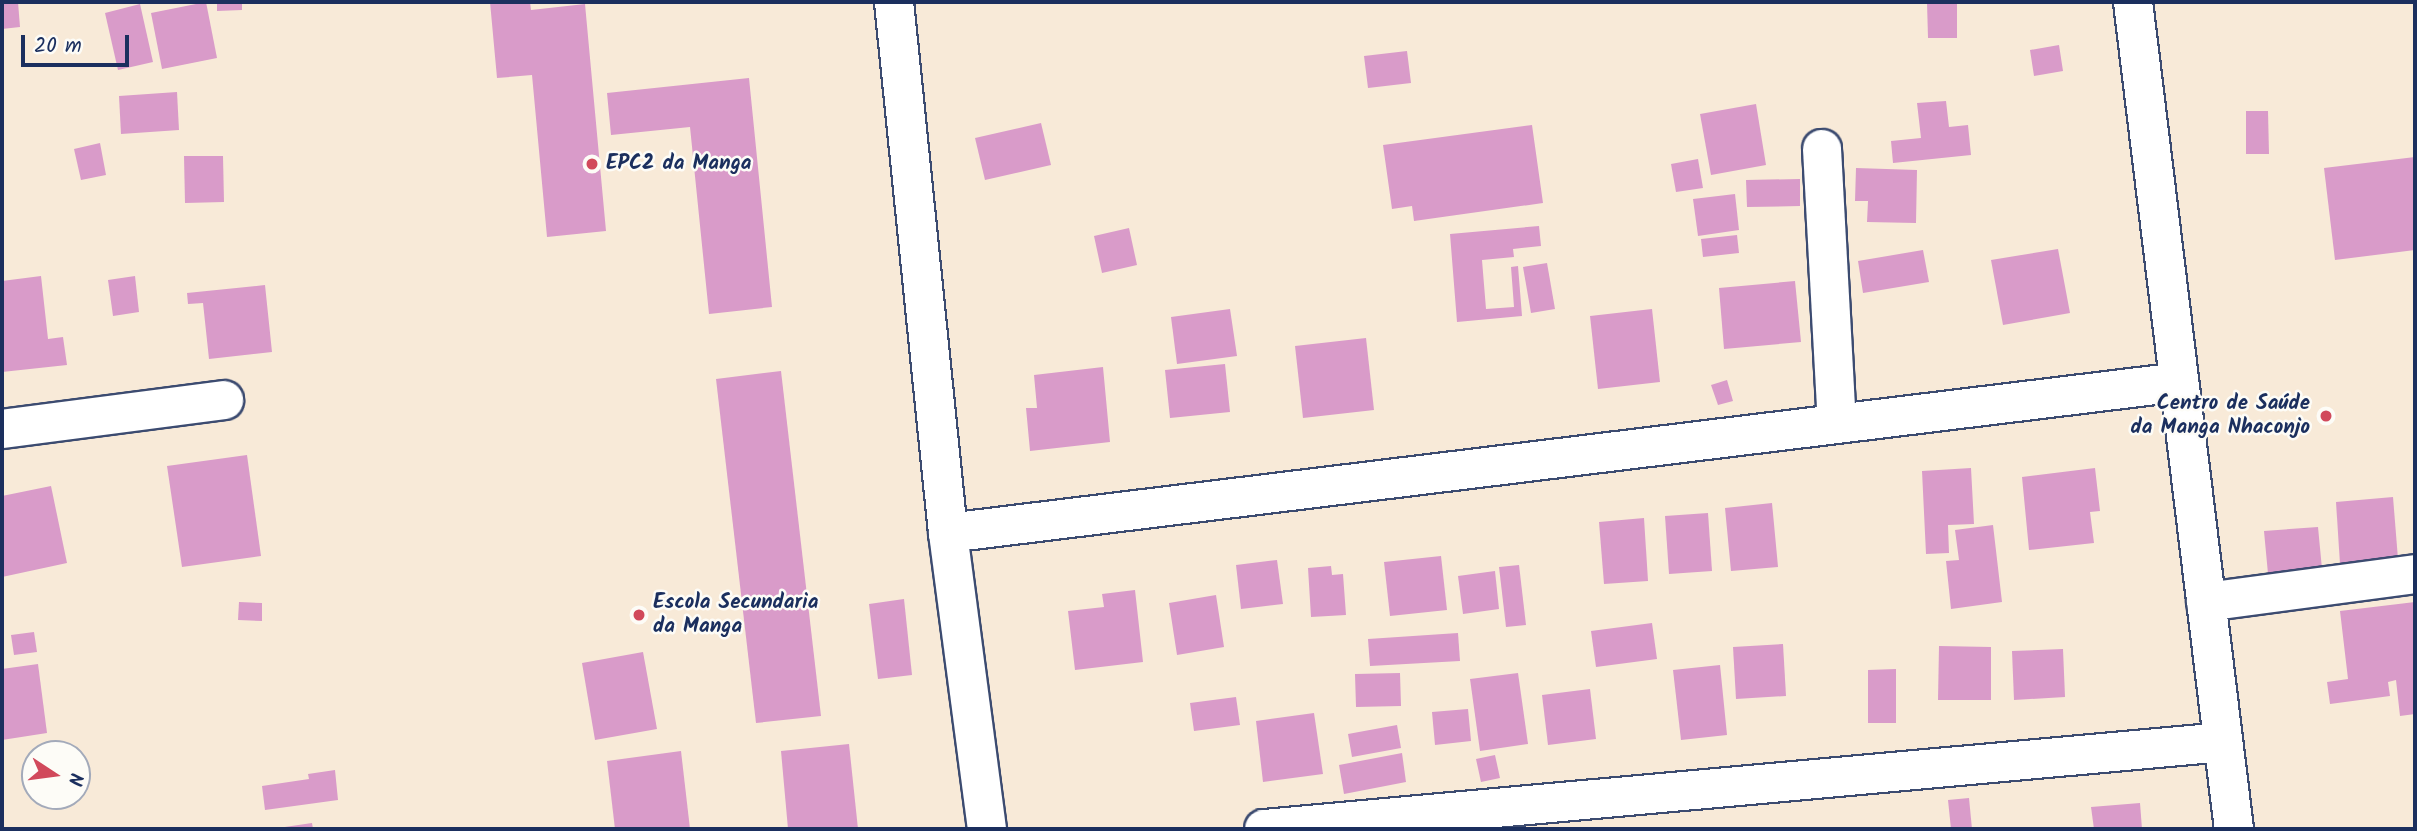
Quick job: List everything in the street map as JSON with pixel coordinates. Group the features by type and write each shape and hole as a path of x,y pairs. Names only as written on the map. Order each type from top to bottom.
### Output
{"street":[{"path":"894,2 948,533 987,829"},
{"path":"2133,2 2234,829"},
{"path":"1822,149 1837,424"},
{"path":"948,533 2179,382"},
{"path":"2,429 224,400"},
{"path":"2206,602 2415,575"},
{"path":"1264,829 2223,742"}],"building":[{"path":"2,2 18,2 20,27 2,29"},
{"path":"206,2 217,58 162,69 151,13"},
{"path":"217,2 242,2 242,10 217,11"},
{"path":"490,2 530,2 531,10 585,4 606,231 547,237 532,75 497,78"},
{"path":"1927,2 1957,2 1957,38 1928,38"},
{"path":"140,4 153,62 118,70 105,13"},
{"path":"2059,45 2063,71 2034,76 2030,50"},
{"path":"1407,51 1411,83 1368,88 1364,56"},
{"path":"749,78 772,307 709,314 690,127 611,135 607,93"},
{"path":"177,92 179,130 121,134 119,96"},
{"path":"1946,101 1949,127 1968,125 1971,155 1893,163 1891,141 1921,138 1917,103"},
{"path":"1756,104 1766,165 1711,175 1700,114"},
{"path":"2246,111 2268,111 2269,154 2246,154"},
{"path":"1041,123 1051,165 985,180 975,138"},
{"path":"1532,125 1543,203 1414,221 1412,206 1392,209 1383,145"},
{"path":"100,143 106,175 81,180 74,149"},
{"path":"184,156 223,156 224,202 185,203"},
{"path":"2415,157 2415,250 2335,260 2324,168"},
{"path":"1698,159 1703,188 1676,192 1671,164"},
{"path":"1856,168 1917,170 1916,223 1867,222 1868,201 1855,201"},
{"path":"1800,179 1800,206 1747,207 1746,180"},
{"path":"1735,194 1739,230 1698,236 1693,199"},
{"path":"1539,226 1541,246 1513,249 1514,257 1482,260 1486,309 1514,307 1511,267 1518,266 1522,316 1457,322 1450,234"},
{"path":"1129,228 1137,265 1102,273 1094,236"},
{"path":"1737,235 1739,253 1703,257 1701,239"},
{"path":"2058,249 2070,313 2003,325 1991,260"},
{"path":"1923,250 1929,282 1863,293 1858,261"},
{"path":"1547,263 1555,309 1531,313 1523,267"},
{"path":"41,276 48,339 63,337 67,365 2,372 2,281"},
{"path":"135,276 139,312 113,316 108,280"},
{"path":"1795,281 1801,342 1724,349 1719,288"},
{"path":"265,285 272,352 209,359 203,303 188,304 187,293"},
{"path":"1230,309 1237,356 1177,364 1171,317"},
{"path":"1652,309 1660,382 1598,389 1590,316"},
{"path":"1366,338 1374,410 1303,418 1295,346"},
{"path":"1225,364 1230,412 1170,418 1165,370"},
{"path":"1103,367 1110,442 1030,451 1026,408 1037,408 1034,375"},
{"path":"781,371 821,716 756,723 716,379"},
{"path":"1727,380 1733,401 1718,405 1711,385"},
{"path":"247,455 261,556 182,567 167,466"},
{"path":"1971,468 1974,524 1948,525 1949,553 1926,554 1922,471"},
{"path":"2095,468 2100,511 2090,512 2094,543 2029,550 2022,477"},
{"path":"51,486 67,563 2,577 2,496"},
{"path":"2393,497 2398,559 2340,564 2336,502"},
{"path":"1772,503 1778,567 1731,571 1725,508"},
{"path":"1708,513 1712,571 1669,574 1665,516"},
{"path":"1644,518 1648,581 1604,584 1599,522"},
{"path":"1993,525 2002,602 1951,609 1946,561 1959,560 1955,530"},
{"path":"2318,527 2322,569 2268,574 2264,531"},
{"path":"1441,556 1447,610 1390,616 1384,562"},
{"path":"1277,560 1283,604 1241,609 1236,565"},
{"path":"1519,565 1526,625 1506,627 1499,567"},
{"path":"1331,566 1332,575 1343,574 1346,615 1311,617 1308,568"},
{"path":"1495,571 1499,609 1463,614 1458,576"},
{"path":"1135,590 1143,662 1075,670 1068,611 1104,607 1102,594"},
{"path":"1216,595 1224,647 1177,655 1169,603"},
{"path":"904,599 912,675 878,679 869,604"},
{"path":"239,602 262,603 262,621 238,620"},
{"path":"2415,602 2415,714 2400,716 2396,680 2388,682 2390,696 2330,704 2327,682 2348,679 2340,611"},
{"path":"1652,623 1657,659 1596,667 1591,631"},
{"path":"34,632 37,652 14,655 11,635"},
{"path":"1458,633 1460,661 1370,666 1368,639"},
{"path":"1783,644 1786,696 1736,699 1733,647"},
{"path":"1939,646 1991,647 1991,700 1938,700"},
{"path":"2063,649 2065,697 2014,700 2012,651"},
{"path":"643,652 657,729 595,740 582,663"},
{"path":"38,664 47,733 2,740 2,669"},
{"path":"1720,665 1727,735 1681,740 1673,670"},
{"path":"1896,669 1896,723 1868,723 1868,670"},
{"path":"1400,673 1401,706 1356,707 1355,674"},
{"path":"1518,673 1528,744 1480,751 1470,679"},
{"path":"1590,689 1596,739 1548,745 1542,695"},
{"path":"1236,697 1240,725 1194,731 1190,703"},
{"path":"1468,709 1471,741 1435,745 1432,712"},
{"path":"1314,713 1323,774 1263,782 1256,721"},
{"path":"1397,725 1401,748 1352,757 1348,734"},
{"path":"849,744 858,829 788,829 781,751"},
{"path":"681,751 690,829 615,829 607,761"},
{"path":"1402,753 1406,782 1344,794 1339,765"},
{"path":"1495,755 1500,778 1481,782 1476,759"},
{"path":"335,770 338,800 265,810 262,786 309,779 308,774"},
{"path":"1969,798 1972,829 1951,829 1948,800"},
{"path":"2140,803 2142,829 2094,829 2091,807"},
{"path":"312,823 313,829 278,829 278,828"}],"place":[{"name":"EPC2 da Manga","path":"592,164"},
{"name":"Centro de Saúde da Manga Nhaconjo","path":"2326,416"},
{"name":"Escola Secundaria da Manga","path":"639,615"}]}
